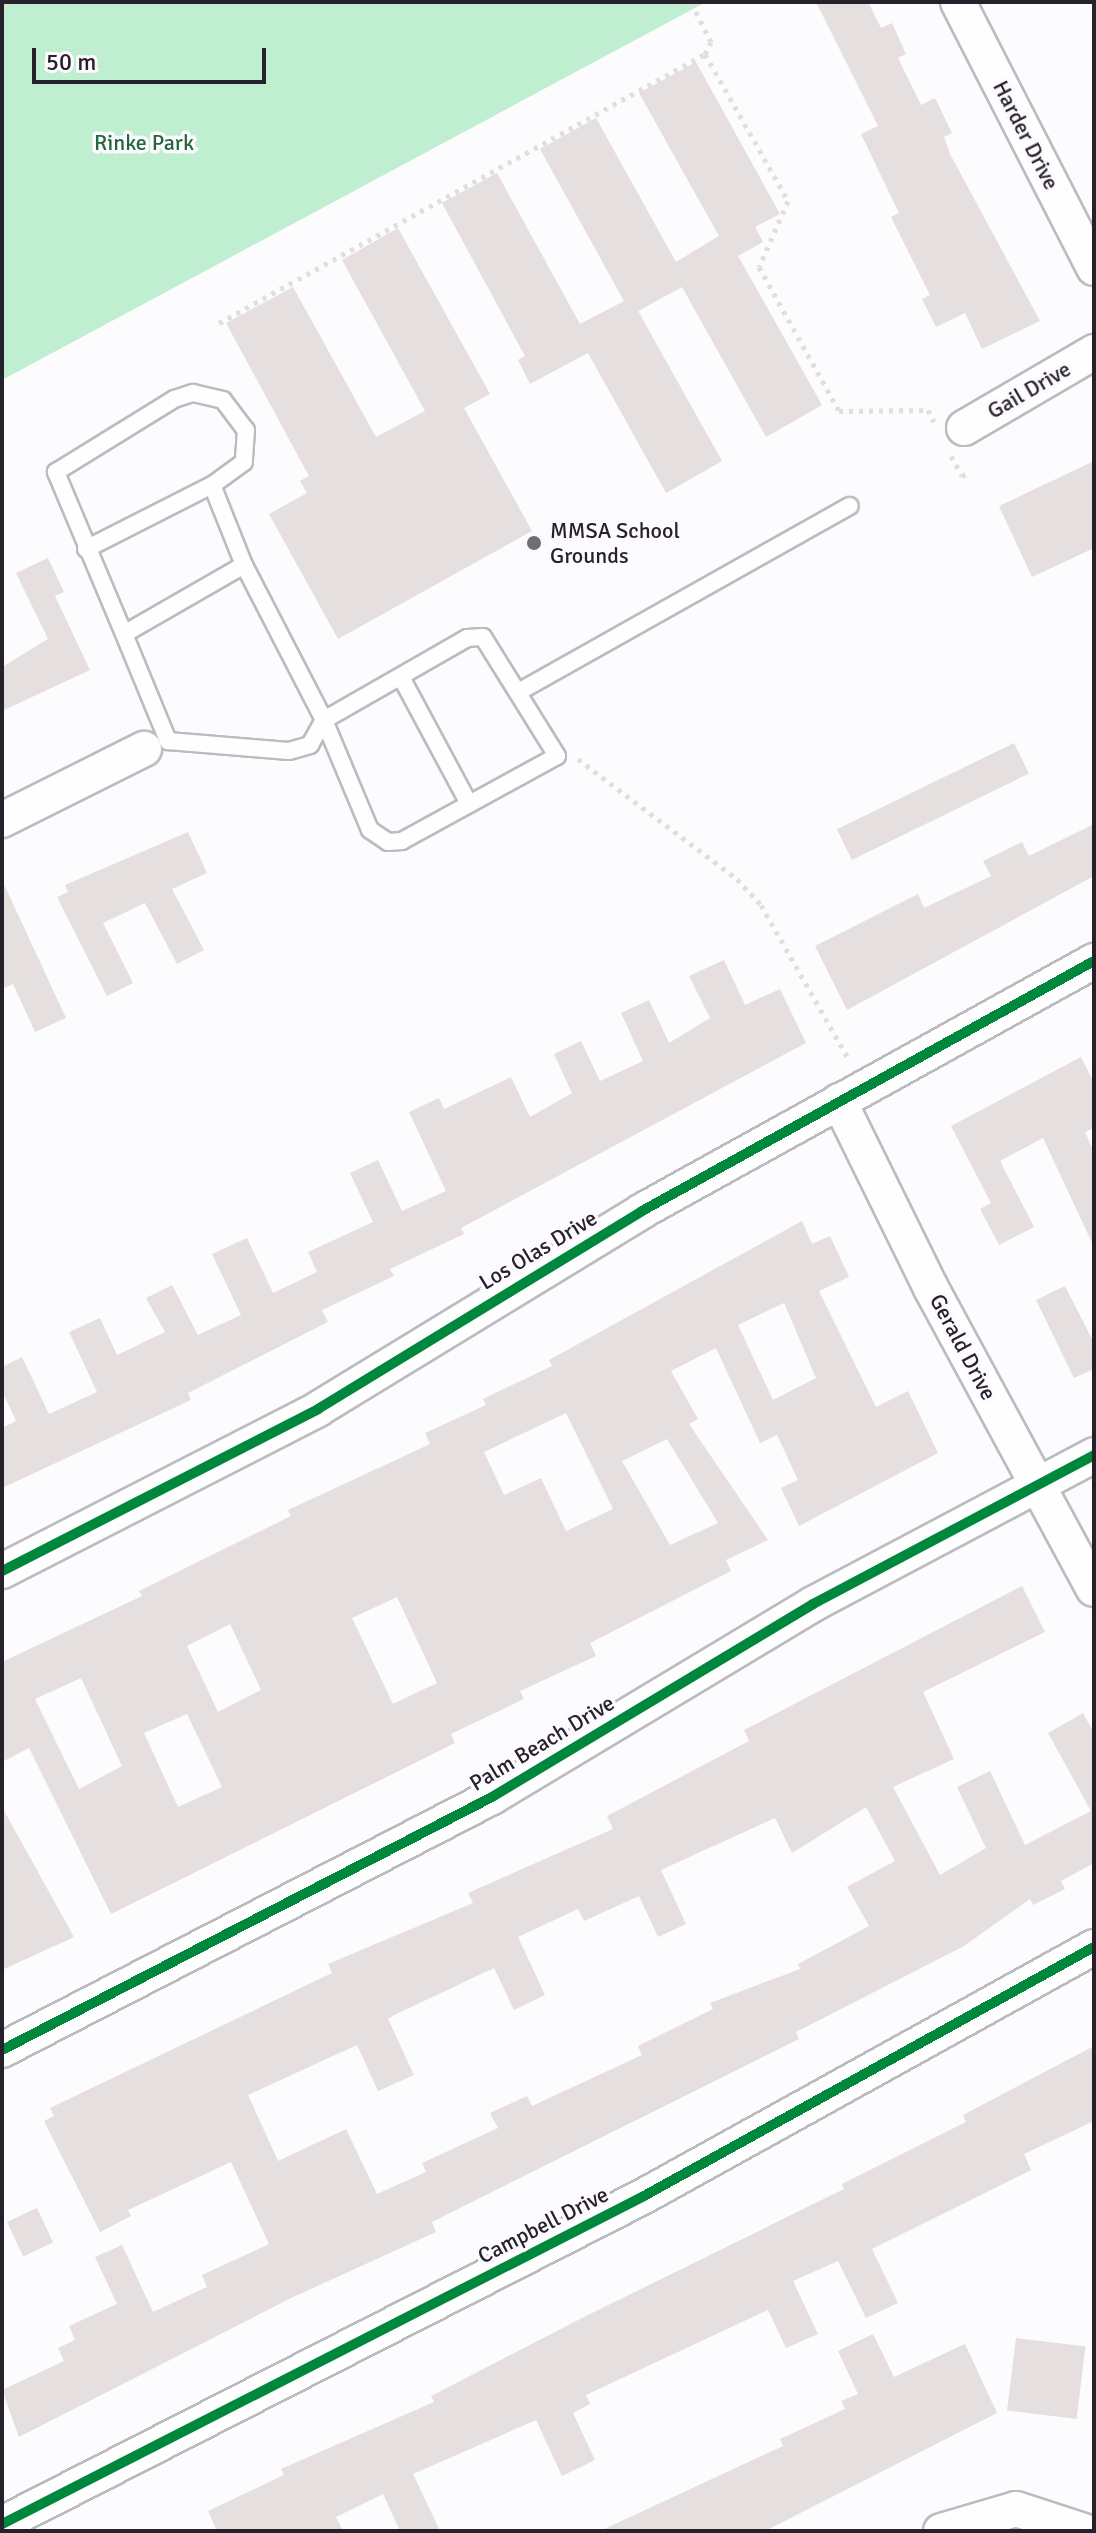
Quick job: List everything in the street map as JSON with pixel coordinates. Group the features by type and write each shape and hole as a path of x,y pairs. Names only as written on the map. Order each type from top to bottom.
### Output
{"street":[{"name":"Harder Drive","path":"958,2 1094,268"},
{"name":"Gail Drive","path":"951,438 1094,352"},
{"path":"2,820 156,745"},
{"name":"Los Olas Drive","path":"2,1571 318,1409 642,1211 1094,961"},
{"name":"Gerald Drive","path":"852,1094 1037,1486 1094,1589"},
{"name":"Palm Beach Drive","path":"2,2050 492,1797 813,1604 1094,1455"},
{"name":"Campbell Drive","path":"2,2524 644,2196 1094,1947"},
{"path":"941,2531 1016,2509 1084,2531"}],"lane":[{"path":"86,549 212,485 244,462 246,430 223,400 193,393 59,465 55,480 124,634 156,745 289,751 310,745 324,720 467,638 483,637 520,691 557,756 469,804 388,842 370,830 324,720 244,565 212,485"},
{"path":"520,691 850,506"},
{"path":"124,634 244,565"},
{"path":"401,677 469,804"}],"path":[{"path":"219,323 705,54 711,42 691,2"},
{"path":"705,54 788,201 759,267 839,411 928,410 951,438 962,476 969,473"},
{"path":"557,756 586,761 737,879 761,905 852,1094"}],"green space":[{"name":"Rinke Park","path":"2,2 706,2 2,380"}],"building":[{"path":"816,2 868,2 881,28 892,23 906,54 898,58 921,105 935,98 952,133 944,137 950,154 1040,321 982,349 965,313 936,327 922,299 930,295 891,217 899,213 861,134 878,126"},
{"path":"696,62 780,214 755,227 763,242 738,256 822,405 766,437 682,287 638,311 722,461 666,493 588,353 530,384 518,360 525,356 442,203 497,173 580,324 624,301 540,149 596,118 676,262 719,236 639,93"},
{"path":"398,228 490,394 464,408 532,531 338,639 269,514 307,493 300,481 309,476 226,323 293,287 376,437 425,411 342,260"},
{"path":"1094,461 1094,548 1032,577 999,506"},
{"path":"48,558 64,592 55,596 90,670 2,711 2,667 48,639 16,573"},
{"path":"1014,743 1029,774 852,860 837,829"},
{"path":"1094,824 1094,876 847,1010 815,946 918,894 924,908 991,876 983,861 1022,842 1029,856"},
{"path":"188,832 207,873 172,889 204,950 177,964 145,903 103,923 133,983 107,996 57,897 68,892 65,885"},
{"path":"2,880 66,1018 35,1032 13,984 2,989"},
{"path":"724,960 745,1005 780,989 806,1043 461,1228 464,1234 390,1269 394,1276 322,1310 328,1322 188,1393 191,1400 2,1488 2,1428 16,1421 2,1391 2,1367 22,1357 49,1414 97,1392 69,1332 100,1318 117,1355 165,1332 146,1298 172,1285 198,1335 241,1315 212,1254 247,1238 273,1293 317,1272 308,1252 373,1222 350,1173 378,1160 402,1211 446,1191 409,1112 439,1098 444,1109 511,1077 530,1117 572,1093 554,1054 581,1041 600,1081 643,1061 621,1013 649,1000 669,1043 710,1018 689,976"},
{"path":"1081,1057 1094,1083 1094,1128 1085,1132 1094,1152 1094,1247 1043,1138 1000,1161 1034,1227 999,1245 980,1209 991,1203 951,1126"},
{"path":"802,1221 812,1244 830,1236 849,1277 819,1291 876,1407 908,1391 938,1453 799,1526 781,1488 798,1480 777,1435 760,1443 716,1348 671,1371 698,1419 689,1424 768,1540 726,1560 731,1571 590,1643 596,1656 520,1691 524,1699 451,1734 455,1743 111,1914 29,1748 2,1762 2,1662 142,1596 139,1591 291,1516 288,1510 430,1444 425,1433 486,1405 483,1399 552,1366 549,1360","holes":["784,1303 816,1378 773,1400 738,1325","566,1413 613,1509 566,1531 541,1478 504,1495 484,1452","667,1439 718,1523 670,1545 622,1461","397,1597 437,1683 393,1704 352,1618","230,1624 261,1690 218,1712 187,1646","81,1678 122,1766 79,1789 35,1699","187,1714 222,1787 178,1807 144,1733"]},
{"path":"1065,1286 1094,1343 1094,1369 1074,1378 1036,1300"},
{"path":"1022,1586 1045,1632 923,1692 954,1759 893,1787 940,1875 986,1848 957,1787 990,1771 1025,1845 1091,1811 1048,1733 1083,1713 1094,1733 1094,1863 1061,1881 1065,1889 1033,1905 1030,1899 964,1946 796,2032 799,2039 432,2222 436,2232 291,2298 19,2437 2,2390 64,2361 58,2348 75,2340 69,2326 117,2304 95,2257 122,2245 153,2312 207,2287 202,2275 269,2244 231,2162 128,2210 131,2216 100,2232 44,2121 54,2116 50,2108 332,1973 328,1964 473,1903 468,1893 613,1829 607,1816 749,1741 744,1730","holes":["866,1807 895,1861 847,1887 869,1926 798,1964 800,1969 710,2003 713,2009 638,2046 642,2055 532,2106 527,2096 490,2113 498,2128 422,2163 426,2172 377,2194 346,2129 278,2161 248,2095 357,2045 378,2091 414,2075 388,2019 494,1968 514,2010 545,1995 518,1937 578,1909 584,1921 639,1896 658,1937 686,1924 661,1870 775,1818 792,1853"]},
{"path":"2,1807 74,1937 2,1970"},
{"path":"1094,2046 1094,2121 1024,2154 1031,2170 872,2249 898,2303 866,2318 838,2261 793,2281 818,2334 786,2348 768,2310 586,2395 590,2404 573,2413 595,2460 562,2476 536,2420 413,2474 440,2531 400,2531 383,2494 336,2517 343,2531 217,2531 208,2511 284,2475 281,2469 434,2402 431,2396 844,2189 842,2184 966,2122 963,2115"},
{"path":"37,2208 53,2242 23,2256 7,2222"},
{"path":"873,2334 894,2377 965,2344 997,2413 765,2531 600,2531 783,2446 780,2439 845,2409 841,2401 858,2394 838,2351"},
{"path":"1016,2338 1085,2347 1077,2419 1007,2410"}],"cycle path":[{"path":"2,1571 318,1409 642,1211 1094,961"},
{"path":"2,2050 492,1797 813,1604 1094,1455"},
{"path":"2,2524 644,2196 1094,1947"}],"place":[{"name":"MMSA School Grounds","path":"534,543"}]}
